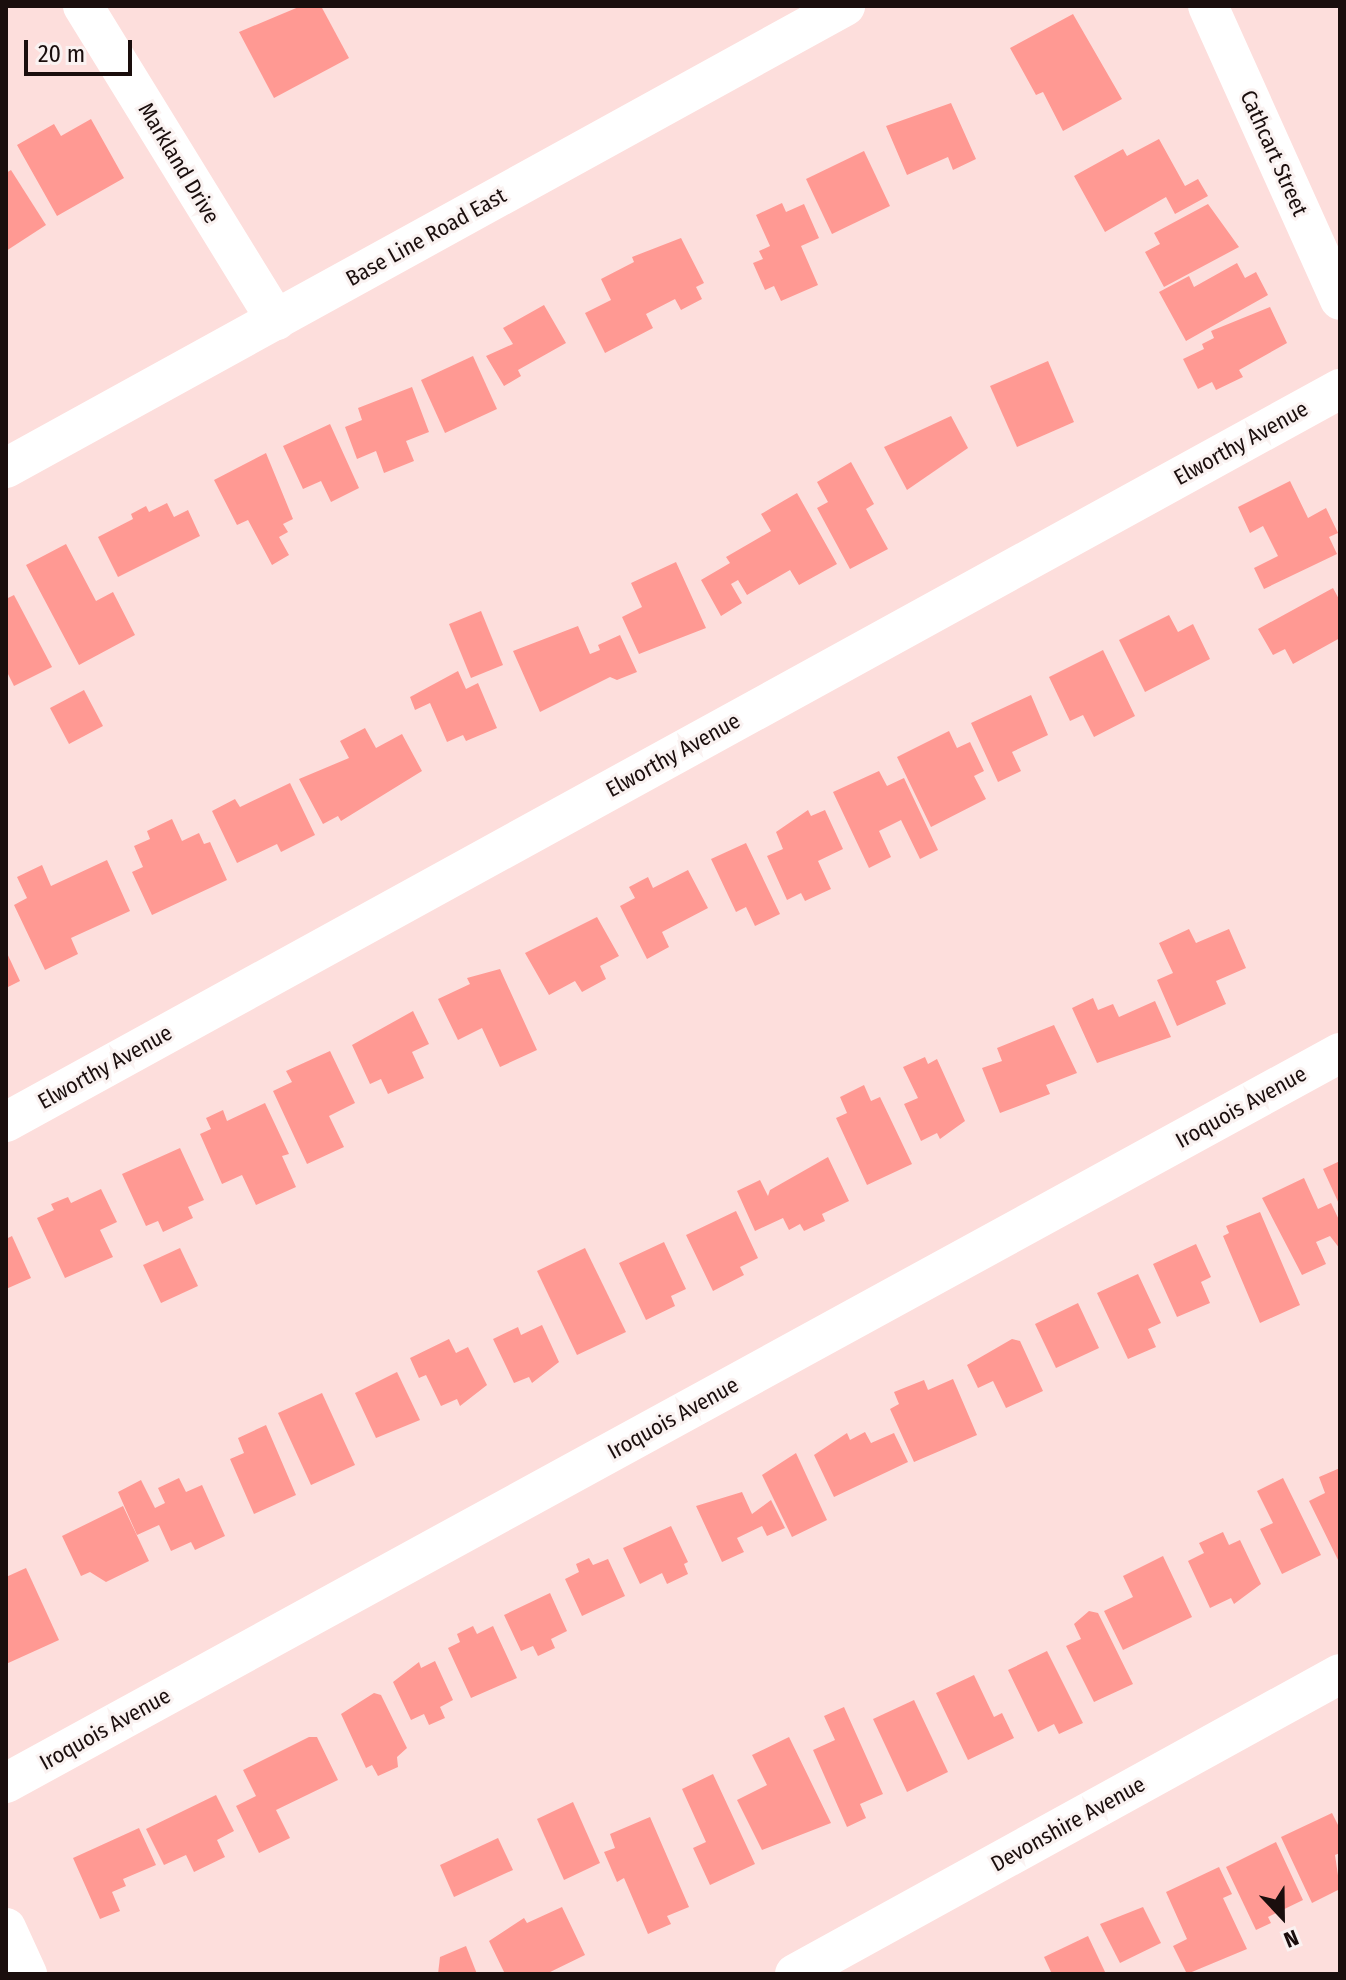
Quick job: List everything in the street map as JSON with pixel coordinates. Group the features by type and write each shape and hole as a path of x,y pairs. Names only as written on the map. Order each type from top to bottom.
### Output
{"street":[{"name":"Markland Drive","path":"83,6 276,320"},
{"name":"Base Line Road East","path":"6,468 845,6"},
{"name":"Cathcart Street","path":"1208,6 1340,300"},
{"name":"Elworthy Avenue","path":"6,1122 1340,389"},
{"name":"Iroquois Avenue","path":"6,1783 1340,1053"},
{"name":"Devonshire Avenue","path":"795,1974 1340,1674"},
{"path":"6,1928 27,1974"}],"building":[{"path":"301,6 321,6 349,58 274,98 239,32"},
{"path":"1073,14 1122,99 1063,131 1043,92 1036,95 1010,48"},
{"path":"951,103 976,159 953,170 948,157 907,175 886,126"},
{"path":"91,119 124,178 57,216 17,145 54,124 61,136"},
{"path":"1159,139 1185,186 1198,179 1208,196 1175,214 1166,197 1105,232 1074,176 1123,149 1127,156"},
{"path":"864,151 890,206 832,234 806,179"},
{"path":"11,170 46,225 6,251 6,173"},
{"path":"782,203 786,212 804,204 819,238 801,246 818,285 781,301 774,286 765,290 753,263 763,259 759,251 770,246 756,215"},
{"path":"1208,204 1239,247 1164,287 1145,252 1160,244 1154,233"},
{"path":"681,238 704,283 696,287 702,299 681,310 675,299 646,314 653,328 605,353 585,313 611,300 601,279 634,262 632,257"},
{"path":"1237,263 1245,278 1256,272 1268,295 1186,341 1159,292 1189,276 1194,287"},
{"path":"544,305 566,343 518,370 521,376 504,386 486,356 513,344 503,328"},
{"path":"1270,307 1287,343 1239,370 1243,377 1216,390 1212,382 1198,389 1183,359 1204,349 1202,344 1214,338 1211,331"},
{"path":"473,356 497,409 445,433 421,380"},
{"path":"1048,361 1074,422 1017,447 990,386"},
{"path":"412,387 429,432 406,441 414,461 384,473 376,451 357,459 345,427 362,420 358,408"},
{"path":"951,416 968,448 907,490 884,447"},
{"path":"330,424 359,488 331,502 321,481 303,489 283,446"},
{"path":"266,453 293,519 283,524 288,532 279,537 289,555 272,565 248,520 237,525 214,480"},
{"path":"851,462 874,504 866,509 888,549 850,569 817,508 828,502 817,482"},
{"path":"1290,481 1308,518 1326,508 1338,533 1329,537 1337,554 1264,589 1254,568 1278,556 1263,526 1250,533 1238,507"},
{"path":"797,493 837,564 799,585 790,570 747,595 738,580 731,584 742,603 721,616 701,580 730,563 726,557 771,531 761,514"},
{"path":"167,503 174,517 188,510 200,536 118,577 98,537 133,519 131,514 146,506 149,512"},
{"path":"66,544 96,601 113,592 135,635 79,665 26,565"},
{"path":"676,562 706,628 639,654 622,617 642,607 631,583"},
{"path":"1333,588 1340,601 1340,638 1293,664 1285,649 1273,655 1258,629"},
{"path":"14,595 52,667 14,686 6,670 6,599"},
{"path":"481,611 503,665 471,678 449,624"},
{"path":"1169,615 1178,632 1193,624 1210,659 1145,692 1119,640"},
{"path":"578,626 590,654 600,650 598,645 620,635 637,672 617,680 610,677 540,712 513,651"},
{"path":"1103,650 1135,716 1094,737 1083,715 1070,721 1049,677"},
{"path":"458,671 466,689 478,683 497,728 466,741 463,735 447,742 430,703 415,710 410,697"},
{"path":"84,690 103,726 69,744 50,708"},
{"path":"1031,695 1048,735 1012,752 1021,771 998,782 971,723"},
{"path":"365,728 376,748 402,734 422,771 341,821 338,816 323,824 299,779 349,758 340,741"},
{"path":"949,731 957,748 970,742 984,771 974,776 986,799 931,827 897,757"},
{"path":"879,771 887,786 904,778 938,850 920,859 901,820 879,831 891,857 869,868 833,792"},
{"path":"290,783 315,835 281,852 277,844 237,863 212,811 235,799 240,807"},
{"path":"808,810 811,816 825,810 843,849 818,861 831,889 805,901 801,893 787,900 767,856 783,849 776,832"},
{"path":"172,819 182,841 199,833 204,844 210,842 227,880 152,915 132,872 143,867 134,846 150,839 147,831"},
{"path":"746,843 780,914 755,926 746,907 736,912 711,859"},
{"path":"107,860 130,911 71,938 78,954 45,970 14,905 27,898 17,877 42,865 51,886"},
{"path":"688,870 708,908 662,932 669,947 647,959 620,906 635,898 629,887 648,877 653,888"},
{"path":"597,917 619,956 600,966 606,979 582,992 575,981 549,995 525,953"},
{"path":"1189,929 1196,943 1229,929 1246,968 1216,981 1226,1004 1177,1026 1157,980 1173,973 1159,943"},
{"path":"6,951 20,981 6,988"},
{"path":"500,969 537,1050 500,1067 482,1028 458,1040 438,999 470,984 467,978"},
{"path":"1093,998 1098,1010 1113,1004 1119,1017 1155,1001 1171,1037 1097,1063 1072,1008"},
{"path":"413,1011 429,1044 412,1052 424,1078 388,1094 381,1079 370,1084 352,1045"},
{"path":"1054,1025 1077,1073 1046,1085 1050,1094 1000,1113 982,1068 1002,1061 997,1048"},
{"path":"330,1051 355,1103 329,1116 344,1147 307,1164 273,1091 292,1082 286,1071"},
{"path":"925,1057 928,1064 937,1059 965,1121 940,1139 937,1133 921,1141 904,1104 918,1098 903,1067"},
{"path":"864,1085 871,1101 880,1097 912,1164 867,1185 836,1118 847,1113 840,1097"},
{"path":"265,1103 289,1154 282,1156 296,1187 256,1205 242,1175 222,1184 200,1134 211,1129 206,1118 223,1110 227,1121"},
{"path":"180,1148 204,1200 188,1207 193,1218 163,1232 158,1221 146,1226 122,1174"},
{"path":"828,1157 849,1201 822,1214 825,1221 804,1231 800,1224 789,1230 783,1218 755,1231 737,1191 760,1180 768,1196 770,1190"},
{"path":"1340,1161 1340,1206 1323,1169"},
{"path":"1304,1178 1318,1209 1331,1203 1340,1222 1340,1249 1330,1236 1316,1242 1326,1264 1302,1275 1262,1198"},
{"path":"101,1189 117,1222 100,1230 113,1257 65,1278 37,1218 54,1210 51,1204 68,1197 71,1203"},
{"path":"736,1211 758,1258 740,1267 744,1275 713,1291 686,1235"},
{"path":"1260,1212 1300,1305 1260,1323 1223,1236 1229,1233 1226,1226"},
{"path":"12,1236 31,1278 6,1289 6,1239"},
{"path":"664,1242 686,1289 671,1296 675,1306 646,1320 619,1263"},
{"path":"1196,1244 1211,1277 1201,1282 1210,1303 1177,1317 1153,1264"},
{"path":"180,1248 198,1286 161,1303 143,1265"},
{"path":"585,1248 626,1332 577,1355 537,1271"},
{"path":"1138,1274 1161,1323 1148,1329 1156,1347 1128,1359 1097,1293"},
{"path":"1078,1303 1099,1348 1056,1368 1035,1324"},
{"path":"542,1325 559,1362 532,1383 529,1377 514,1383 493,1339 518,1327 521,1335"},
{"path":"449,1339 456,1353 468,1347 487,1385 460,1406 457,1399 441,1406 426,1375 419,1378 410,1358"},
{"path":"1012,1339 1020,1341 1043,1391 1006,1408 993,1381 978,1388 967,1365"},
{"path":"397,1372 420,1420 376,1438 355,1393"},
{"path":"953,1379 977,1435 914,1462 890,1409 899,1404 894,1392 924,1380 928,1390"},
{"path":"322,1393 355,1465 311,1485 278,1413"},
{"path":"266,1425 296,1495 254,1514 230,1459 244,1453 238,1438"},
{"path":"865,1432 871,1443 894,1433 908,1462 834,1497 814,1455 847,1433 850,1440"},
{"path":"796,1453 827,1520 792,1537 762,1475"},
{"path":"1340,1468 1340,1564 1309,1501 1325,1493 1319,1477"},
{"path":"179,1478 186,1492 202,1485 225,1536 195,1550 191,1542 171,1551 159,1525 137,1535 118,1492 141,1480 155,1508 165,1503 158,1488"},
{"path":"1283,1478 1321,1555 1282,1574 1260,1529 1273,1523 1257,1491"},
{"path":"742,1492 752,1514 771,1500 785,1528 767,1536 762,1526 737,1538 744,1552 722,1562 696,1506"},
{"path":"123,1506 149,1561 106,1582 90,1572 81,1576 62,1536"},
{"path":"671,1526 688,1562 684,1564 688,1574 667,1584 662,1573 640,1584 623,1548"},
{"path":"1223,1532 1229,1545 1240,1540 1261,1584 1234,1604 1231,1598 1210,1608 1188,1561 1204,1553 1199,1543"},
{"path":"1163,1556 1192,1617 1123,1650 1104,1611 1133,1597 1123,1576"},
{"path":"589,1558 593,1565 608,1559 625,1596 582,1616 565,1579 579,1572 576,1564"},
{"path":"26,1568 59,1640 6,1664 6,1577"},
{"path":"550,1593 567,1631 551,1639 555,1648 538,1656 533,1646 521,1651 504,1615"},
{"path":"1089,1611 1098,1613 1133,1684 1094,1702 1066,1646 1081,1639 1074,1624"},
{"path":"473,1626 477,1634 493,1626 517,1678 471,1698 448,1648 460,1642 457,1634"},
{"path":"1047,1651 1083,1723 1059,1734 1054,1724 1038,1732 1008,1670"},
{"path":"435,1661 453,1700 440,1707 445,1718 429,1725 424,1714 411,1720 393,1682 419,1662 421,1668"},
{"path":"974,1675 994,1717 1002,1713 1014,1738 968,1760 936,1693"},
{"path":"374,1693 381,1695 407,1748 397,1757 398,1767 378,1776 372,1765 366,1768 341,1714"},
{"path":"914,1700 948,1772 907,1792 873,1719"},
{"path":"844,1707 883,1794 860,1804 866,1818 847,1827 813,1750 835,1740 824,1716"},
{"path":"309,1737 317,1737 338,1780 276,1810 290,1838 259,1853 236,1806 256,1796 243,1770"},
{"path":"789,1737 831,1823 762,1850 737,1800 767,1785 752,1755"},
{"path":"713,1774 755,1864 710,1885 693,1848 706,1842 682,1789"},
{"path":"216,1795 234,1831 217,1840 225,1857 194,1872 186,1855 164,1865 146,1829"},
{"path":"573,1802 600,1863 564,1880 537,1819"},
{"path":"1332,1813 1340,1829 1340,1853 1335,1855 1340,1889 1312,1903 1281,1837"},
{"path":"650,1817 689,1907 667,1916 671,1924 648,1934 624,1878 617,1882 604,1852 615,1848 610,1834"},
{"path":"139,1828 156,1865 123,1879 126,1886 112,1892 120,1911 100,1919 73,1858"},
{"path":"498,1838 513,1870 454,1897 440,1865"},
{"path":"1276,1842 1303,1900 1268,1917 1271,1923 1256,1930 1226,1867"},
{"path":"1219,1867 1232,1894 1223,1898 1247,1949 1187,1974 1173,1946 1187,1939 1166,1892"},
{"path":"562,1907 585,1955 546,1974 505,1974 489,1941 524,1918 527,1923"},
{"path":"1143,1907 1161,1943 1120,1963 1100,1924"},
{"path":"1088,1936 1106,1974 1052,1974 1044,1957"},
{"path":"466,1946 477,1974 438,1974 440,1957"}]}
